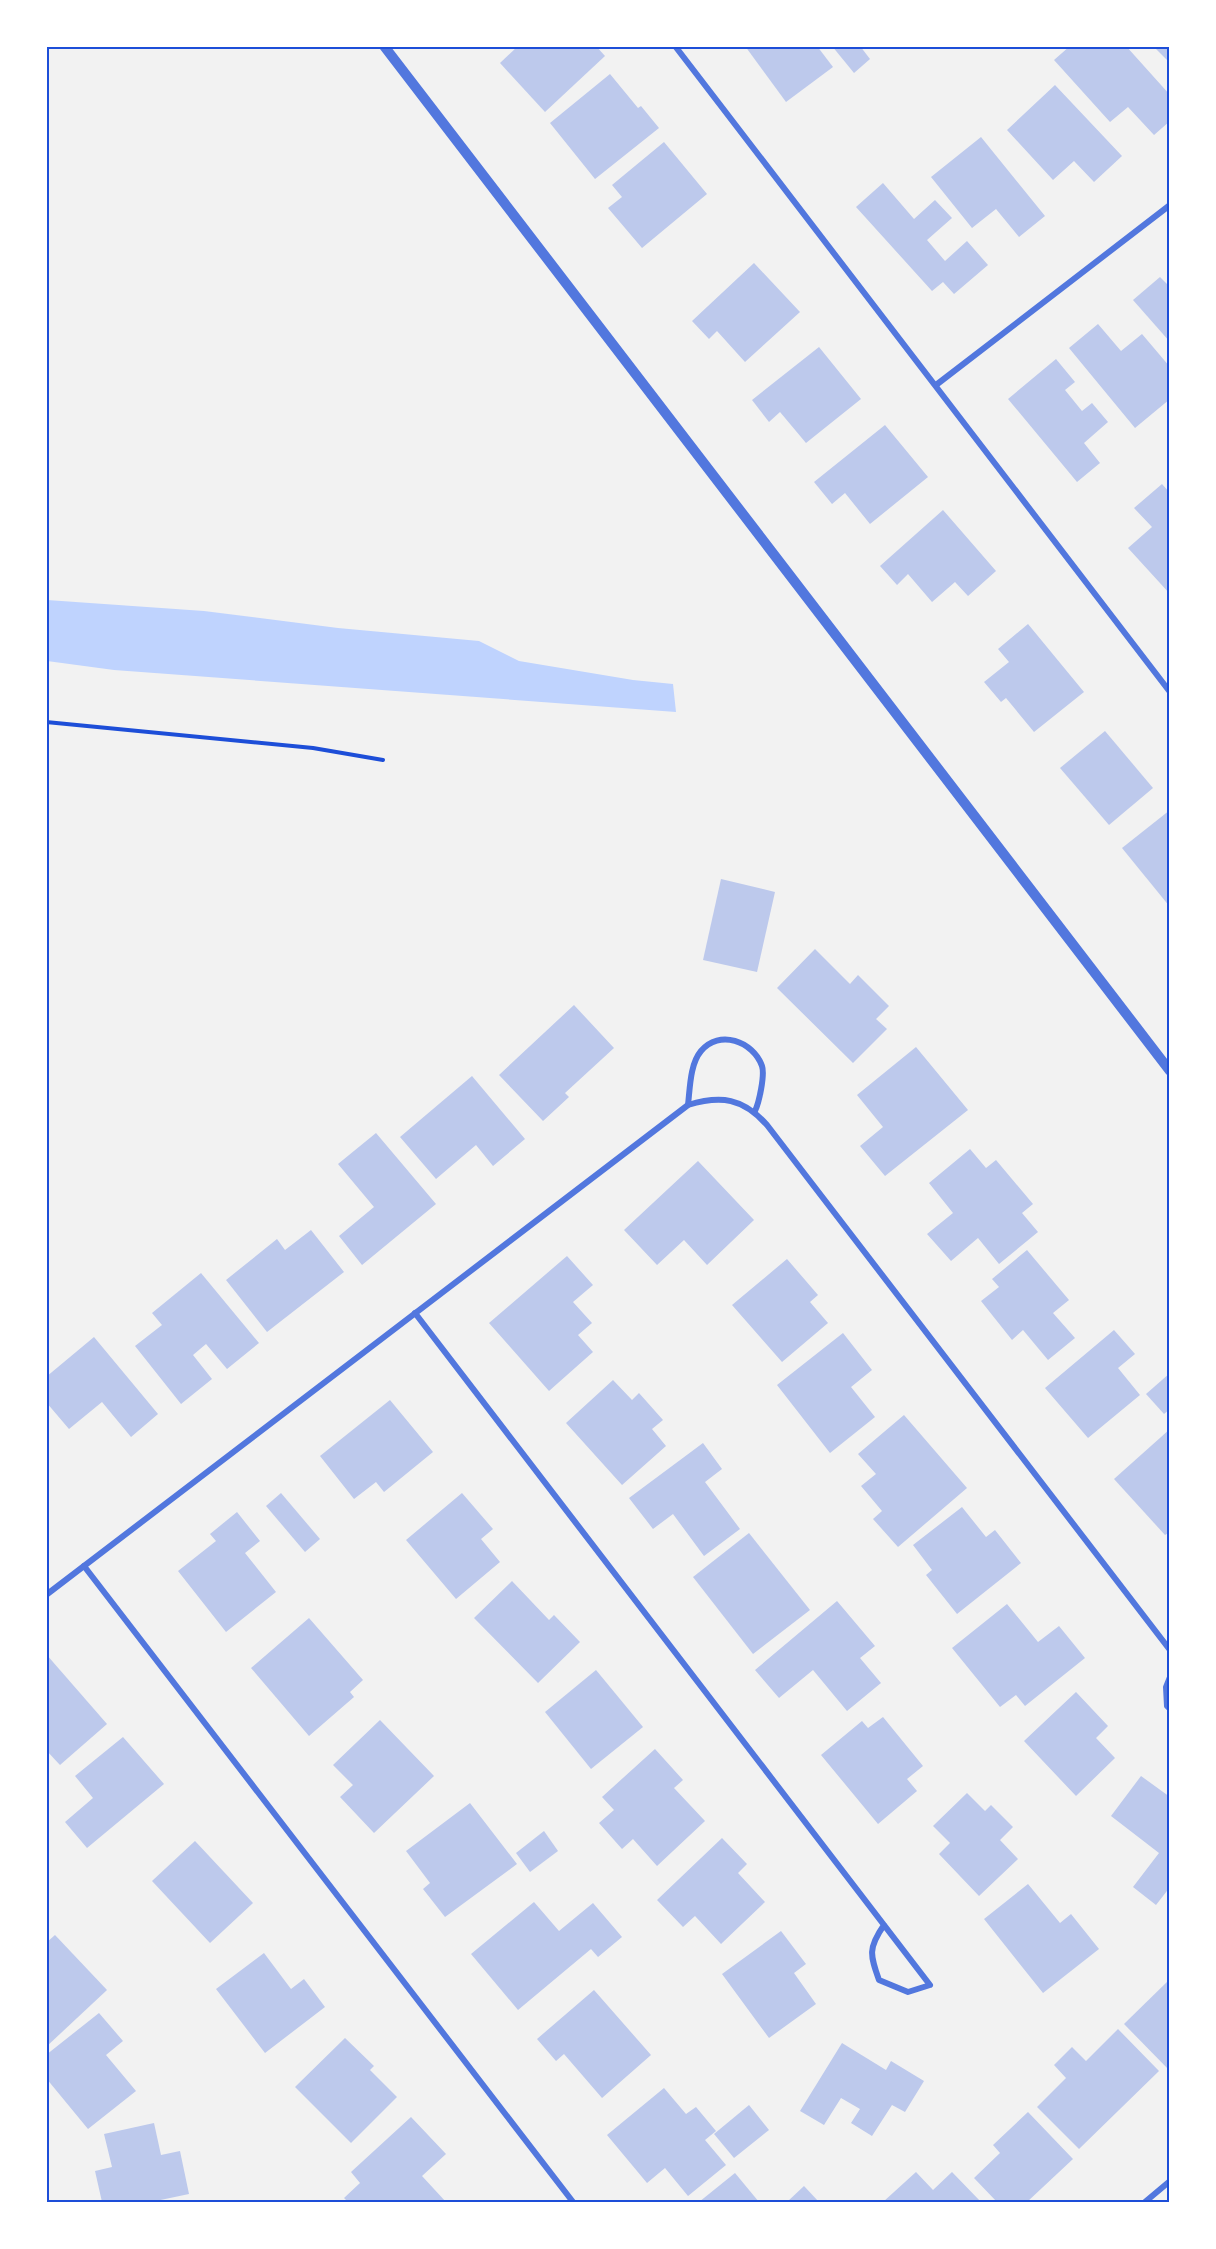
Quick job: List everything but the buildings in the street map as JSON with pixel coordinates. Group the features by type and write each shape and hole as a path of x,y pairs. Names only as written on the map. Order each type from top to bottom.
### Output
{"street":[{"path":"384,46 1170,1071"},
{"path":"675,46 1170,692"},
{"path":"936,385 1170,206"},
{"path":"688,1105 692,1073 700,1051 712,1041 730,1039 749,1047 762,1066 759,1103 755,1111"},
{"path":"46,1595 688,1105 706,1100 730,1100 755,1111 1170,1650"},
{"path":"415,1313 930,1985 908,1992 879,1980 871,1958 873,1941 884,1925"},
{"path":"84,1566 573,2202"},
{"path":"1170,1677 1166,1687 1167,1706 1170,1709"},
{"path":"1145,2202 1170,2181"}],"path":[{"path":"46,722 313,748 383,760"}],"water":[{"path":"47,600 204,611 338,628 479,641 519,661 633,680 673,684 676,712 114,670 47,661"}]}
